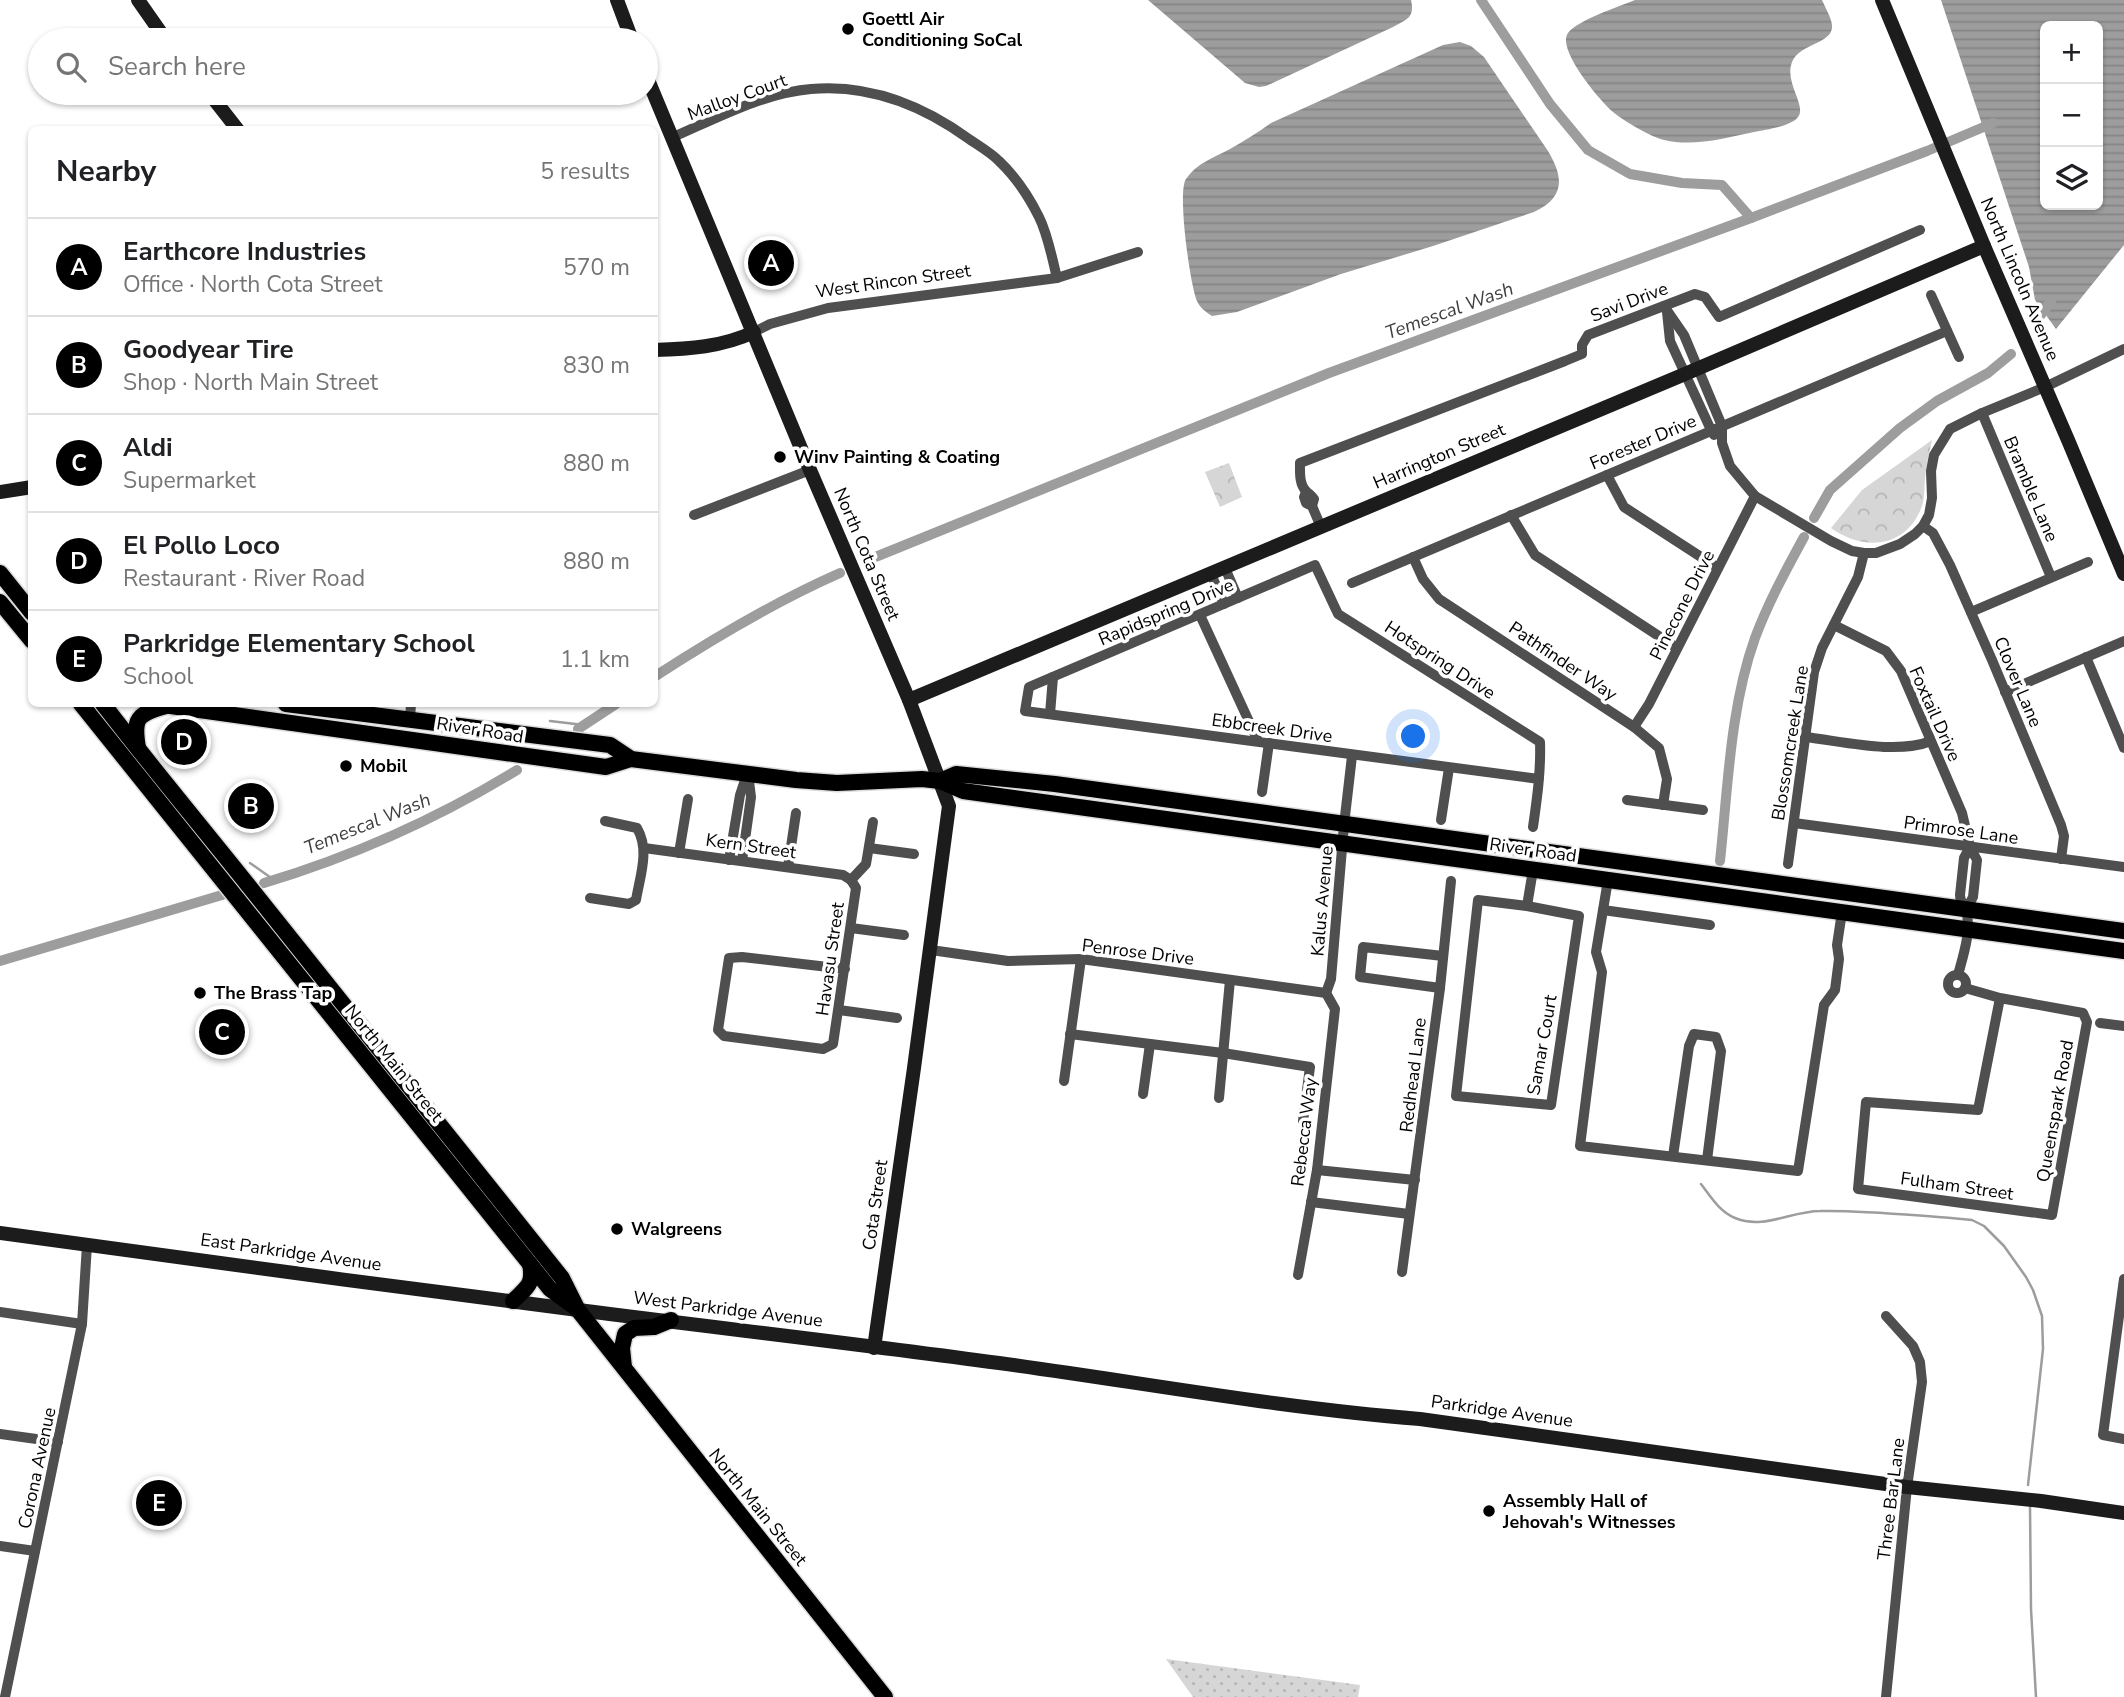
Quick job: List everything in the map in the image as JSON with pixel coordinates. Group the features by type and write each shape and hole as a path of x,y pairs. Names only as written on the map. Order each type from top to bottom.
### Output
{"main road":[{"path":"0,573 28,608"},
{"path":"0,601 28,636"},
{"name":"North Main Street","path":"96,707 213,868 551,1290 578,1310"},
{"name":"North Main Street","path":"97,707 139,751 562,1278 578,1310 885,1697"},
{"path":"139,751 135,727 139,718 157,707"},
{"name":"River Road","path":"176,707 606,767 631,759 837,783 940,780 963,791 2124,951"},
{"name":"River Road","path":"340,707 411,711 489,731 610,745 631,759"},
{"path":"294,723 315,717 406,728 410,726 411,711"},
{"path":"432,742 449,737 481,739 489,731"},
{"name":"River Road","path":"940,780 956,774 1055,784 2124,931"},
{"path":"513,1301 531,1282 530,1264"},
{"path":"624,1369 622,1348 625,1334 634,1328 654,1327 671,1321"}],"street":[{"path":"138,0 158,28"},
{"path":"617,0 628,28"},
{"name":"North Lincoln Avenue","path":"1882,0 2124,573"},
{"name":"Malloy Court","path":"671,138 787,93 810,89 845,89 895,99 942,121 1000,162 1018,183 1039,216 1057,278"},
{"path":"218,105 235,126"},
{"name":"North Cota Street","path":"658,105 909,701 949,806 914,1068"},
{"name":"Savi Drive","path":"1321,527 1312,506 1304,497 1306,492 1300,463 1582,354 1582,345 1588,335 1665,309 1695,294 1705,297 1719,317 1920,230"},
{"name":"Harrington Street","path":"909,701 1984,246"},
{"name":"West Rincon Street","path":"658,351 723,344 770,324 828,308 1057,278 1139,252"},
{"path":"1931,295 1959,357"},
{"path":"1665,309 1670,341 1692,371 1721,426 1721,443"},
{"name":"Forester Drive","path":"1352,583 1947,331"},
{"path":"1692,371 1711,430 1721,443 1730,466 1755,496 1852,551 1876,553 1900,544 1923,526 1929,515 1932,498 1931,471 1934,456 1950,429 2123,353"},
{"name":"Bramble Lane","path":"1982,413 2052,577"},
{"path":"694,515 810,470"},
{"path":"1606,475 1624,508 1718,568"},
{"path":"0,492 28,488"},
{"name":"Pinecone Drive","path":"1634,727 1649,704 1755,496"},
{"path":"1511,515 1535,555 1677,648"},
{"name":"Clover Lane","path":"1923,526 1933,533 2006,692 2061,825 2064,836 2061,859"},
{"name":"Blossomcreek Lane","path":"1788,864 1814,672 1822,649 1858,577 1864,552"},
{"name":"Pathfinder Way","path":"1413,557 1423,579 1439,599 1634,727 1659,748 1667,779 1663,805"},
{"path":"1971,612 2088,562"},
{"name":"Rapidspring Drive","path":"1029,687 1315,565"},
{"name":"Hotspring Drive","path":"1315,565 1338,614 1540,742 1539,779"},
{"path":"1225,568 1238,598"},
{"path":"1211,574 1224,604"},
{"path":"1200,615 1264,742 1262,792"},
{"name":"Foxtail Drive","path":"1834,625 1886,651 1901,671 1962,813 1970,846 1977,860 1973,897 1966,910 1967,929 1958,975"},
{"path":"2006,692 2124,641"},
{"path":"2086,657 2124,748"},
{"path":"1050,714 1053,677"},
{"name":"Ebbcreek Drive","path":"1029,687 1026,711 1539,779"},
{"path":"1805,737 1898,748 1931,741"},
{"name":"Kalus Avenue","path":"1326,993 1331,979 1352,756"},
{"path":"1441,820 1448,768"},
{"path":"729,860 740,795 748,774"},
{"path":"742,861 751,797 748,774"},
{"path":"1533,827 1539,779"},
{"path":"679,853 688,799"},
{"path":"1628,800 1703,810"},
{"path":"788,867 796,813"},
{"path":"590,898 629,904 636,900 644,848 642,837 637,828 605,821"},
{"path":"852,880 866,864 873,822"},
{"name":"Primrose Lane","path":"1794,824 2124,867"},
{"name":"Kern Street","path":"644,848 844,875 852,880"},
{"path":"869,848 914,854"},
{"path":"1527,906 1533,870"},
{"name":"Havasu Street","path":"845,969 742,957 729,958 718,1030 724,1035 823,1049 833,1044 839,1010 845,969 850,928 856,888 852,880"},
{"path":"1608,880 1596,951 1602,972 1580,1146 1798,1171 1824,1005 1835,990 1842,912"},
{"name":"Redhead Lane","path":"1402,1272 1440,988 1451,881"},
{"name":"Samar Court","path":"1478,900 1527,906 1578,916 1551,1105 1456,1096 1478,900"},
{"path":"1603,910 1710,925"},
{"path":"850,928 904,935"},
{"path":"1440,988 1360,977 1363,947 1443,956"},
{"name":"Penrose Drive","path":"931,950 1008,961 1082,959 1326,993"},
{"path":"1063,1081 1082,959"},
{"path":"1965,988 1965,980 1958,975 1950,978 1949,987 1956,993 1965,988 2000,998"},
{"path":"1219,1098 1230,980"},
{"name":"Rebecca Way","path":"1298,1275 1317,1170 1335,1009 1326,993"},
{"name":"Queenspark Road","path":"2000,998 2083,1013 2087,1022 2052,1215"},
{"name":"Fulham Street","path":"2000,998 1978,1111 1866,1102 1858,1189 2052,1215"},
{"path":"839,1010 897,1018"},
{"path":"2100,1023 2124,1026"},
{"path":"1070,1034 1310,1067 1303,1121"},
{"path":"1673,1156 1689,1046 1694,1034 1705,1035 1716,1037 1721,1051 1707,1160"},
{"path":"1143,1094 1150,1044"},
{"name":"Cota Street","path":"874,1348 914,1068"},
{"path":"1317,1170 1415,1180"},
{"path":"1311,1202 1409,1214"},
{"name":"East Parkridge Avenue","path":"0,1233 578,1310"},
{"name":"Corona Avenue","path":"5,1697 82,1324 87,1245"},
{"path":"2124,1279 2122,1315 2103,1435 2124,1439"},
{"name":"West Parkridge Avenue","path":"578,1310 874,1348"},
{"path":"0,1312 82,1324"},
{"name":"Three Bar Lane","path":"1886,1316 1913,1346 1920,1362 1922,1382 1907,1487 1886,1697"},
{"name":"Parkridge Avenue","path":"874,1348 1001,1363 1345,1413 1420,1419 1907,1487 2124,1513"},
{"path":"0,1434 58,1442"},
{"path":"0,1546 35,1551"}],"green space":[{"path":"1932,440 1922,506 1906,531 1883,542 1870,543 1844,536 1831,528 1862,490"},
{"path":"1229,463 1242,497 1220,507 1205,472"},
{"path":"1166,1659 1360,1685 1358,1697 1193,1697"}],"shaded area":[{"path":"1148,0 1411,0 1412,11 1409,17 1393,27 1259,87 1245,83"},
{"path":"1635,0 1822,0 1832,25 1831,31 1828,36 1796,56 1790,70 1800,106 1798,117 1790,123 1771,129 1687,143 1659,138 1618,116 1581,74 1568,51 1566,41 1573,28"},
{"path":"1941,0 2124,0 2124,245 2056,329 2035,300 2029,267"},
{"path":"1460,42 1471,46 1484,57 1548,151 1559,178 1559,186 1552,200 1534,212 1341,274 1237,312 1212,316 1203,310 1194,292 1186,238 1183,201 1186,179 1190,173 1271,123 1443,45"}],"waterway":[{"path":"1481,0 1550,104 1588,150 1630,174 1682,183 1722,185 1751,218"},
{"name":"Temescal Wash","path":"868,560 1329,373 1751,218 1993,123"},
{"path":"2037,320 2051,301"},
{"path":"1814,518 1830,490 1900,428 1937,401 1988,373 2011,354"},
{"path":"1720,861 1731,748 1740,692 1755,638 1804,537"},
{"name":"Temescal Wash","path":"658,674 745,621 840,573"},
{"name":"Temescal Wash","path":"578,729 611,707"},
{"path":"550,721 584,725"},
{"name":"Temescal Wash","path":"264,883 330,861 394,835 456,805 517,770"},
{"path":"250,863 274,880"},
{"name":"Temescal Wash","path":"0,961 222,895"},
{"path":"1701,1184 1724,1212 1746,1221 1767,1221 1809,1212 1836,1211 1972,1220 1984,1226 2004,1246 2026,1277 2042,1316 2043,1349 2028,1485"},
{"path":"2030,1506 2031,1609 2036,1697"}],"place":[{"name":"Goettl Air Conditioning SoCal","path":"848,29"},
{"name":"Earthcore Industries","path":"771,263"},
{"name":"Winv Painting & Coating","path":"780,457"},
{"name":"El Pollo Loco","path":"184,742"},
{"name":"Mobil","path":"346,766"},
{"name":"Goodyear Tire","path":"251,806"},
{"name":"The Brass Tap","path":"200,993"},
{"name":"Aldi","path":"222,1032"},
{"name":"Walgreens","path":"617,1229"},
{"name":"Parkridge Elementary School","path":"159,1503"},
{"name":"Assembly Hall of Jehovah's Witnesses","path":"1489,1511"}]}
